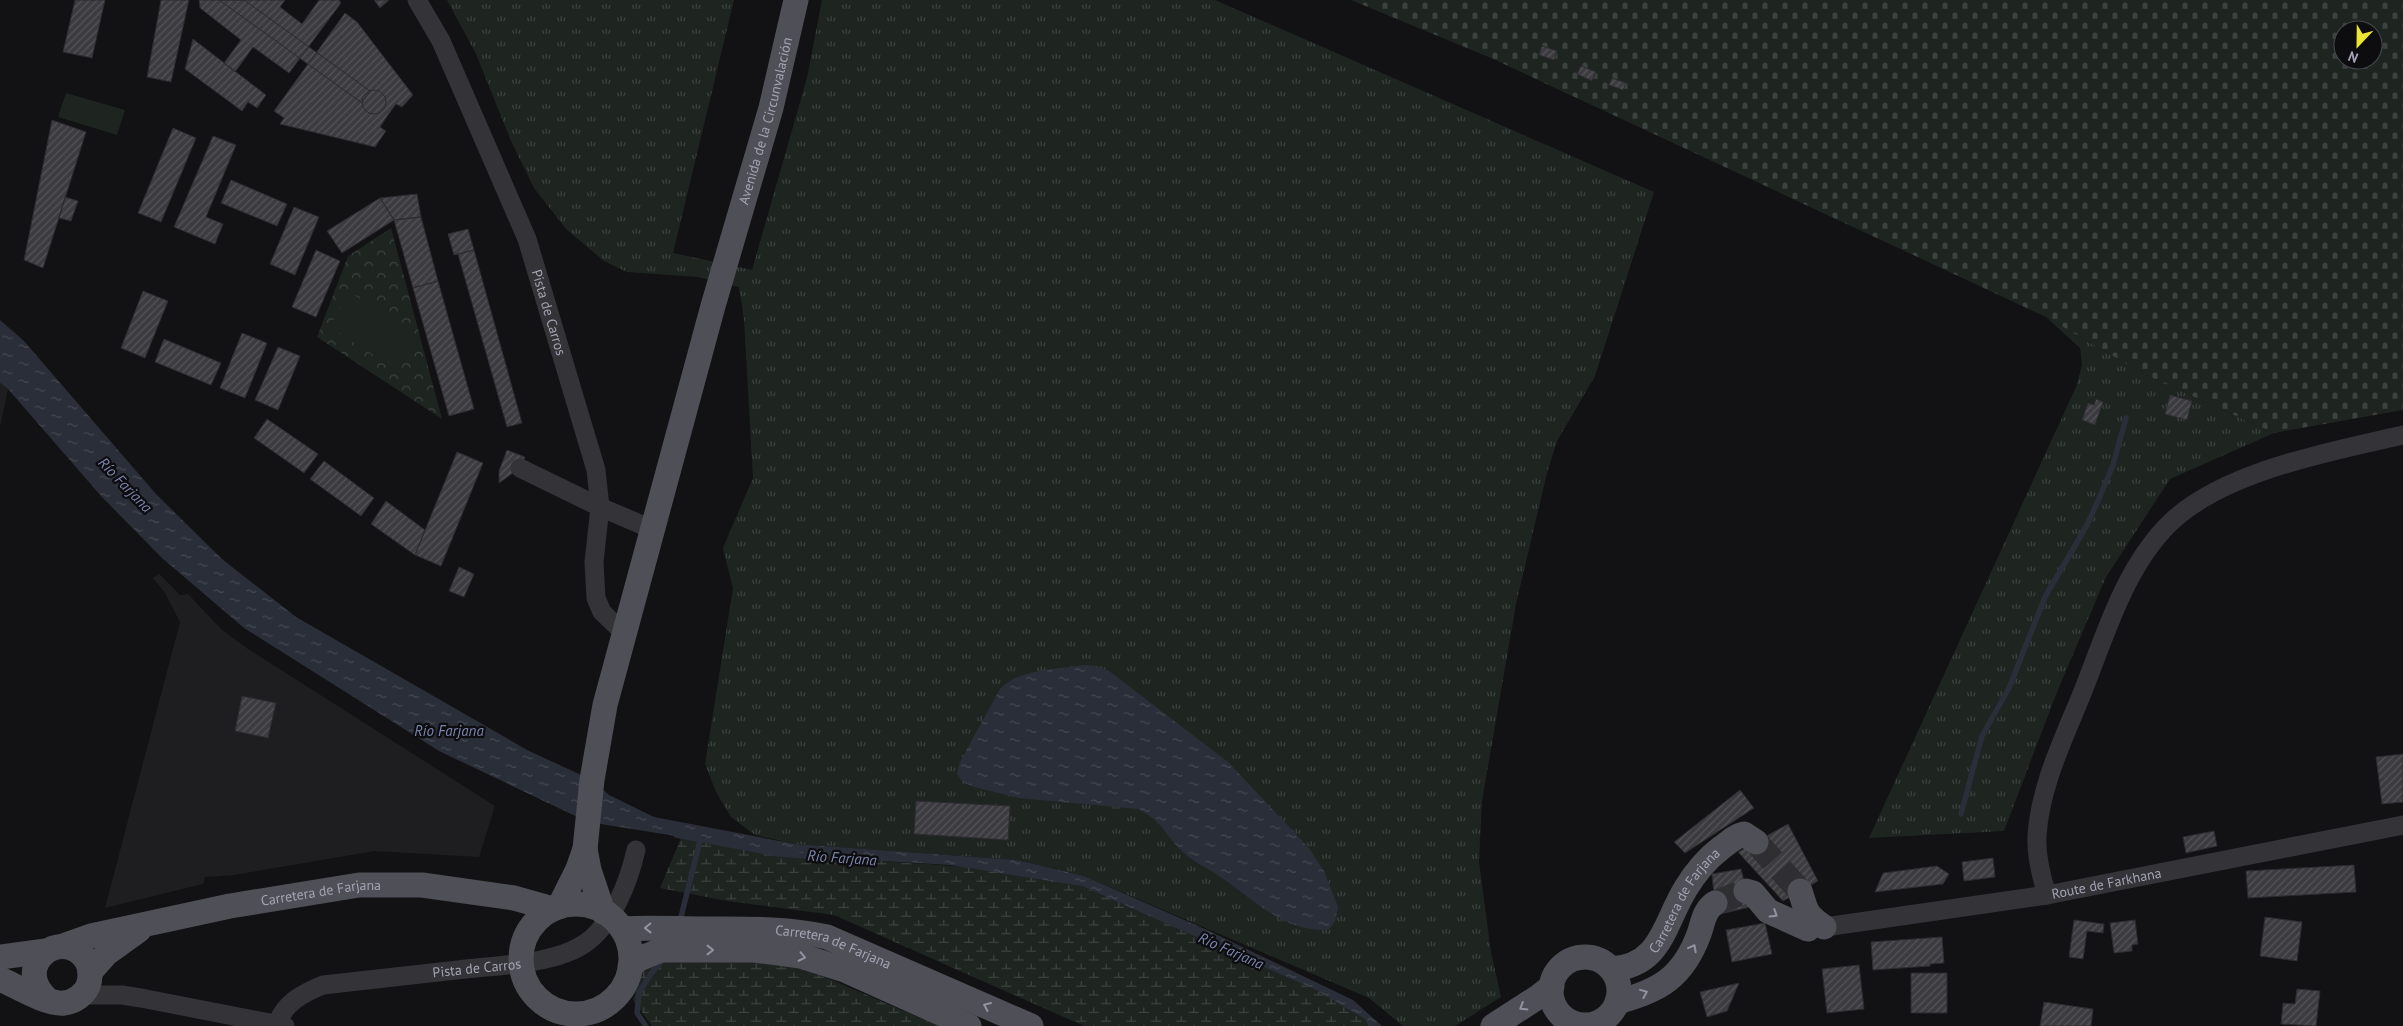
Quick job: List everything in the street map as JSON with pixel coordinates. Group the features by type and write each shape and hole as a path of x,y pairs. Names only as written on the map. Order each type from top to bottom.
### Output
{"main road":[{"name":"Avenida de la Circunvalación","path":"584,849 592,780 605,705 654,530 713,306 772,108 796,0"},
{"name":"Carretera de Farjana","path":"1611,970 1638,963 1654,950 1660,942 1686,888 1711,856 1737,836 1744,834 1756,842"},
{"path":"584,849 589,870 611,919 630,954 630,968 621,990 613,1000 585,1019 576,1014 559,1012 546,1015 528,987 520,962 525,937 542,916 556,908 578,869 584,849"},
{"name":"Carretera de Farjana","path":"0,957 54,949 91,936 148,926 230,906 359,884 422,886 514,898 556,908 574,904 589,906 611,919 671,939 756,940 803,931 842,942 1031,1026"},
{"name":"Carretera de Farjana","path":"1617,1002 1644,994 1670,980 1693,948 1711,907 1704,892 1693,886 1686,888"},
{"path":"1746,891 1753,893 1768,911 1816,928"},
{"path":"1800,892 1804,908 1814,920 1816,928"},
{"path":"494,895 506,908 525,937"},
{"name":"Carretera de Farjana","path":"87,981 120,943 148,926"},
{"name":"Carretera de Farjana","path":"630,968 671,939"},
{"name":"Carretera de Farjana","path":"756,940 845,970 969,1026"},
{"path":"0,979 48,1000 66,1003 87,981 87,962 73,948 54,949 38,959 33,970 34,982 39,992 48,1000"},
{"path":"1576,959 1595,959 1611,970 1619,985 1617,1002 1612,1011 1600,1021 1586,1025 1571,1025 1560,1013 1552,996 1552,986 1560,969 1576,959"},
{"path":"1493,1026 1552,986"}],"street":[{"name":"Pista de Carros","path":"418,0 441,41 527,239 596,470 600,507 594,562 596,598 602,612 624,633"},
{"path":"2047,895 2038,862 2037,837 2041,810 2054,765 2111,621 2131,577 2150,548 2172,522 2194,505 2246,479 2335,450 2403,436"},
{"path":"520,468 600,507 654,530"},
{"name":"Route de Farkhana","path":"1816,928 2047,895 2403,825"},
{"name":"Pista de Carros","path":"279,1025 287,1006 303,993 323,985 520,962 559,955 584,944 611,919 626,884 636,850"},
{"path":"87,981 122,995 279,1025"}],"shaded area":[{"path":"0,383 8,389 0,427"},
{"path":"159,574 180,595 188,594 221,629 248,649 495,806 479,857 375,851 234,875 205,877 203,884 105,908 180,622 165,593 153,578"}],"green space":[{"path":"447,0 734,0 673,253 752,270 807,78 822,0 1215,0 1654,192 1595,376 1557,441 1547,473 1516,604 1482,801 1479,862 1491,952 1501,997 1455,1026 1403,1026 1369,998 1084,876 1017,860 795,844 755,835 731,817 716,792 705,764 733,588 723,548 753,478 744,319 739,287 698,277 627,272 604,261 566,229 534,188 511,141 476,54"},
{"path":"1351,0 2403,0 2403,410 2274,433 2146,375 2046,317 1491,58"},
{"path":"66,93 125,110 117,135 58,117"},
{"path":"391,228 442,419 317,337 348,256"},
{"path":"351,293 420,337 398,371 329,326"},
{"path":"2046,317 2146,375 2274,433 2170,479 2106,577 2057,692 2004,831 1869,838 2076,387 2082,365 2080,348"},
{"path":"681,838 779,854 1010,870 1082,886 1230,950 1337,1000 1365,1019 1371,1026 1084,1026 834,915 727,901 660,888"},
{"path":"665,953 797,965 939,1026 652,1026 633,1000 641,974"}],"water":[{"name":"Río Farjana","path":"0,320 24,341 156,494 222,559 296,617 529,751 592,780 609,795 654,817 795,844 1017,860 1084,876 1205,929 1353,1000 1382,1026 1369,1026 1365,1019 1316,990 1082,886 950,865 801,856 588,822 439,751 244,628 162,558 101,496 8,389 0,383"},
{"path":"1084,665 1097,666 1109,671 1228,762 1308,847 1324,871 1338,907 1335,921 1329,929 1299,927 1272,914 1188,857 1159,824 1138,809 1019,798 974,787 963,782 957,774 960,762 1000,689 1008,682 1028,673"}],"building":[{"path":"75,0 105,0 92,58 63,52"},
{"path":"161,0 189,0 171,82 147,77"},
{"path":"199,0 285,0 280,7 302,24 319,0 339,0 341,3 289,73 253,47 235,72 224,63 241,40 200,8"},
{"path":"219,0 244,0 370,91 362,103"},
{"path":"374,0 389,0 380,8"},
{"path":"345,13 357,22 413,95 402,107 396,104 380,127 386,131 375,147 280,124 284,118 274,111"},
{"path":"193,39 266,95 257,108 248,102 242,111 185,69"},
{"path":"1542,46 1557,51 1554,60 1539,55"},
{"path":"1581,66 1596,72 1592,81 1577,74"},
{"path":"1612,78 1626,83 1623,90 1609,85"},
{"path":"374,90 383,93 386,102 383,111 374,114 365,111 362,102 365,93"},
{"path":"52,120 86,132 43,268 24,260"},
{"path":"173,128 196,138 161,222 138,213"},
{"path":"213,136 236,145 206,217 223,224 215,244 174,227"},
{"path":"231,180 287,204 277,226 221,203"},
{"path":"417,194 421,217 394,220 380,198"},
{"path":"65,197 78,201 71,221 59,218"},
{"path":"380,198 394,220 342,253 327,231"},
{"path":"294,207 319,217 295,275 270,264"},
{"path":"421,217 438,281 413,288 394,220"},
{"path":"468,229 474,250 454,255 448,234"},
{"path":"316,250 340,261 316,317 292,307"},
{"path":"474,250 522,423 507,427 458,254"},
{"path":"438,281 474,409 449,416 413,288"},
{"path":"143,291 168,301 145,358 121,348"},
{"path":"242,333 267,343 245,398 220,388"},
{"path":"164,339 221,363 211,385 155,362"},
{"path":"278,347 300,356 278,410 255,400"},
{"path":"2170,395 2192,401 2187,420 2165,414"},
{"path":"2096,399 2103,402 2095,425 2082,420 2088,403 2094,405"},
{"path":"267,419 318,454 304,473 254,438"},
{"path":"507,450 525,457 520,468 499,483 499,471"},
{"path":"457,452 483,463 441,566 415,555"},
{"path":"324,461 374,498 361,516 310,479"},
{"path":"386,501 425,530 415,555 371,524"},
{"path":"459,567 474,574 464,597 449,591"},
{"path":"242,696 276,703 268,738 235,731"},
{"path":"2403,754 2403,802 2382,804 2376,757"},
{"path":"1740,790 1754,808 1685,853 1674,842"},
{"path":"916,801 1010,806 1008,840 914,834"},
{"path":"1788,824 1818,881 1783,901 1738,852"},
{"path":"2214,831 2217,846 2186,853 2183,837"},
{"path":"1993,858 1995,877 1964,881 1962,862"},
{"path":"2354,865 2356,892 2248,898 2246,871"},
{"path":"1937,866 1949,874 1943,884 1875,892 1883,873"},
{"path":"1741,869 1750,907 1716,915 1712,874"},
{"path":"2265,917 2302,922 2297,961 2260,956"},
{"path":"2074,920 2104,924 2103,933 2087,931 2083,959 2069,957"},
{"path":"2135,920 2138,944 2132,945 2132,951 2114,953 2110,923"},
{"path":"1765,923 1772,954 1732,962 1726,930"},
{"path":"1942,937 1944,963 1930,964 1930,966 1873,970 1871,942"},
{"path":"1859,965 1864,1009 1827,1013 1822,969"},
{"path":"1911,973 1947,973 1947,1013 1911,1013"},
{"path":"1739,983 1727,1011 1707,1017 1700,992"},
{"path":"2297,989 2320,991 2316,1026 2281,1024 2283,1003 2295,1004"},
{"path":"2044,1002 2093,1009 2091,1026 2040,1026"}],"waterway":[{"path":"1961,814 1982,736 2009,688 2045,597 2087,525 2098,501 2113,465 2126,418"},
{"name":"Río Farjana","path":"676,835 779,854 862,860"},
{"path":"680,921 700,841"},
{"path":"646,1026 637,1013 639,993 650,975 665,957"}],"tunnel":[{"path":"1756,842 1800,891"},
{"path":"1715,903 1746,891"}]}
